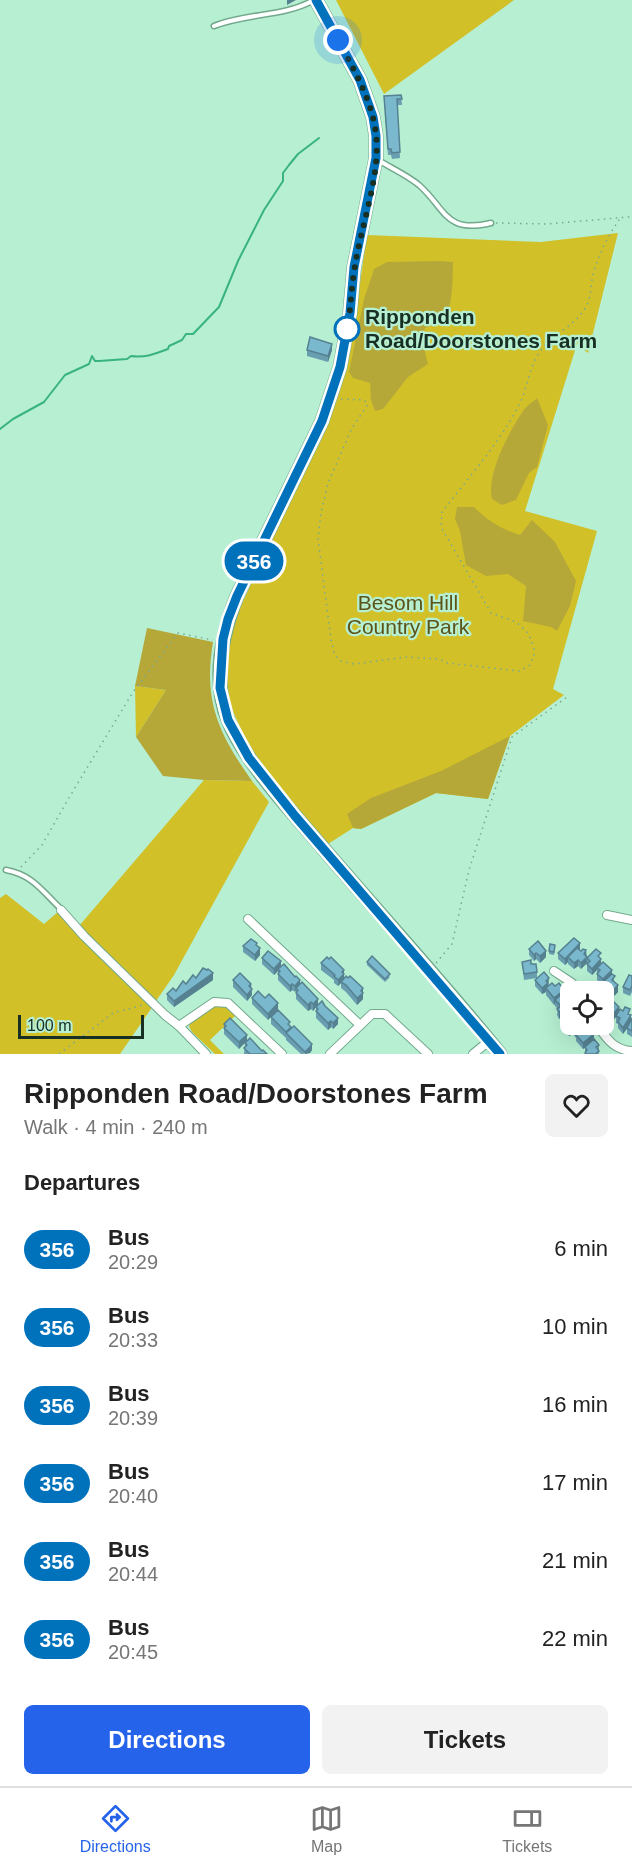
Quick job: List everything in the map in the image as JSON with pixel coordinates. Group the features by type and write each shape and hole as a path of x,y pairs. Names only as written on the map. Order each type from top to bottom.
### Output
{"main road":[{"path":"315,0 360,80 373,117 376,158 354,267 350,313 340,367 322,421 228,619 223,642 220,688 228,720 249,758 295,816 500,1054"}],"street":[{"path":"61,910 84,936 206,1054"},
{"path":"607,915 632,920"},
{"path":"248,919 360,1025"},
{"path":"554,971 569,981"},
{"path":"179,1026 214,1002 228,1003 282,1054"},
{"path":"330,1054 372,1014 385,1014 428,1054"},
{"path":"604,1035 620,1050 632,1051"},
{"path":"473,1054 489,1041"}],"lane":[{"path":"214,26 226,21 286,10 315,0"},
{"path":"376,158 417,183 448,219 463,225 478,226 491,223"},
{"path":"6,870 28,877 61,910"}],"path":[{"path":"491,223 546,225 629,216 632,219"},
{"path":"329,399 364,400 368,404 352,428 328,483 318,539 331,639 334,653 340,661 354,664 406,657 439,659 447,663 519,671 530,666 534,657 534,647 528,633 516,622 490,613 441,527 442,513 505,430 520,403 542,349 584,311 592,291 597,262 621,218"},
{"path":"17,872 42,845 133,692 178,633 212,640"},
{"path":"428,970 452,944 469,870 512,737 567,697"},
{"path":"59,1054 113,1013 130,1010 150,1001"}],"green space":[{"path":"336,0 514,0 384,94"},
{"name":"Besom Hill Country Park","path":"618,233 588,353 577,344 525,511 597,531 553,689 564,695 510,736 488,799 436,793 361,829 353,828 328,844 285,797 251,751 230,705 226,679 227,657 229,636 237,615 322,438 340,390 349,358 367,235 541,242"},
{"path":"135,686 166,690 136,737"},
{"path":"204,780 252,781 269,802 174,975 156,1001 79,926"},
{"path":"6,894 44,924 59,911 153,1006 120,1054 0,1054 0,898"},
{"path":"221,1005 236,1015 210,1040 224,1054 215,1054 192,1032 189,1026 212,1007"}],"shaded area":[{"path":"387,262 453,262 452,292 449,309 443,320 425,328 422,340 428,364 408,377 383,409 375,411 371,400 370,383 353,378 349,372 364,299 374,269"},
{"path":"537,398 548,425 537,467 529,473 516,500 502,505 492,499 492,478 495,466 517,420"},
{"path":"457,507 474,507 495,524 520,535 532,520 555,542 576,581 570,606 557,631 551,627 523,621 526,586 508,574 486,576 466,565 460,531 455,519"},
{"path":"147,628 213,642 210,682 216,716 231,748 252,781 163,776 136,737 166,690 135,686"},
{"path":"510,736 488,799 436,793 361,829 353,828 347,814 371,798 441,771"}],"building":[{"path":"401,95 402,99 397,99 400,152 392,153 391,149 388,149 384,96"},
{"path":"310,337 332,344 328,356 307,350"},
{"path":"264,563 270,566 267,572 261,570"},
{"path":"574,938 580,943 565,959 558,953"},
{"path":"251,939 260,948 255,955 243,946"},
{"path":"538,941 546,951 540,956 536,953 534,955 529,949"},
{"path":"550,944 555,945 554,952 549,951"},
{"path":"577,948 581,951 586,950 584,954 587,957 581,963 578,960 574,963 568,957"},
{"path":"596,949 601,953 598,956 601,959 592,969 587,964 590,961 587,958"},
{"path":"268,951 281,961 274,969 262,958"},
{"path":"372,956 390,974 385,979 367,962"},
{"path":"327,957 329,959 331,957 344,970 342,972 344,974 338,980 321,963"},
{"path":"531,960 531,964 536,964 537,972 524,974 522,962"},
{"path":"603,962 612,970 603,979 597,974 600,970 597,968"},
{"path":"284,964 300,980 295,986 292,984 290,986 278,974 280,971 278,969"},
{"path":"203,968 213,973 174,1001 167,994 173,988 176,991 183,981 186,984 193,975 196,978"},
{"path":"544,972 549,978 546,981 548,983 542,988 535,980"},
{"path":"240,973 251,984 249,986 252,989 247,995 233,980"},
{"path":"612,974 615,976 613,981 604,981"},
{"path":"629,975 632,976 630,990 623,987"},
{"path":"346,976 348,978 350,976 363,988 361,991 363,993 357,998 341,982"},
{"path":"302,982 318,999 313,1004 311,1002 308,1005 296,993 298,990 296,988"},
{"path":"552,983 555,986 559,983 560,993 554,998 546,988"},
{"path":"258,991 265,998 269,994 278,1003 268,1014 252,998"},
{"path":"560,996 560,1005 555,1000"},
{"path":"322,1001 338,1018 333,1023 331,1021 328,1023 316,1011 318,1009 316,1007"},
{"path":"614,1002 619,1007 614,1013"},
{"path":"625,1007 630,1009 628,1014 631,1015 623,1028 618,1022 620,1018 616,1016 620,1009 623,1011"},
{"path":"278,1010 290,1022 288,1024 291,1027 286,1032 271,1017"},
{"path":"230,1018 247,1035 239,1042 224,1028 226,1026 224,1024"},
{"path":"632,1018 632,1031 627,1028"},
{"path":"294,1026 312,1044 305,1052 286,1033"},
{"path":"576,1035 593,1035 583,1043"},
{"path":"250,1038 267,1054 250,1054 244,1048"},
{"path":"594,1039 599,1045 596,1047 599,1051 595,1054 586,1054 585,1047"}],"waterway":[{"path":"0,429 44,402 65,375 89,364 92,356 95,361 99,361 150,355 168,349 169,346 182,340 186,334 193,334 219,307 238,261 264,210 283,181 283,173 298,154 319,138"}],"bus line":[{"name":"356","path":"316,0 360,80 373,117 376,158 354,267 350,313 340,367 322,421 228,619 223,642 220,688 228,720 249,758 295,816 500,1054"}],"place":[{"name":"Ripponden Road/Doorstones Farm","path":"347,329"}],"route":[{"path":"338,40 360,80 373,117 376,136 376,158 354,267 347,331 347,329"}]}
